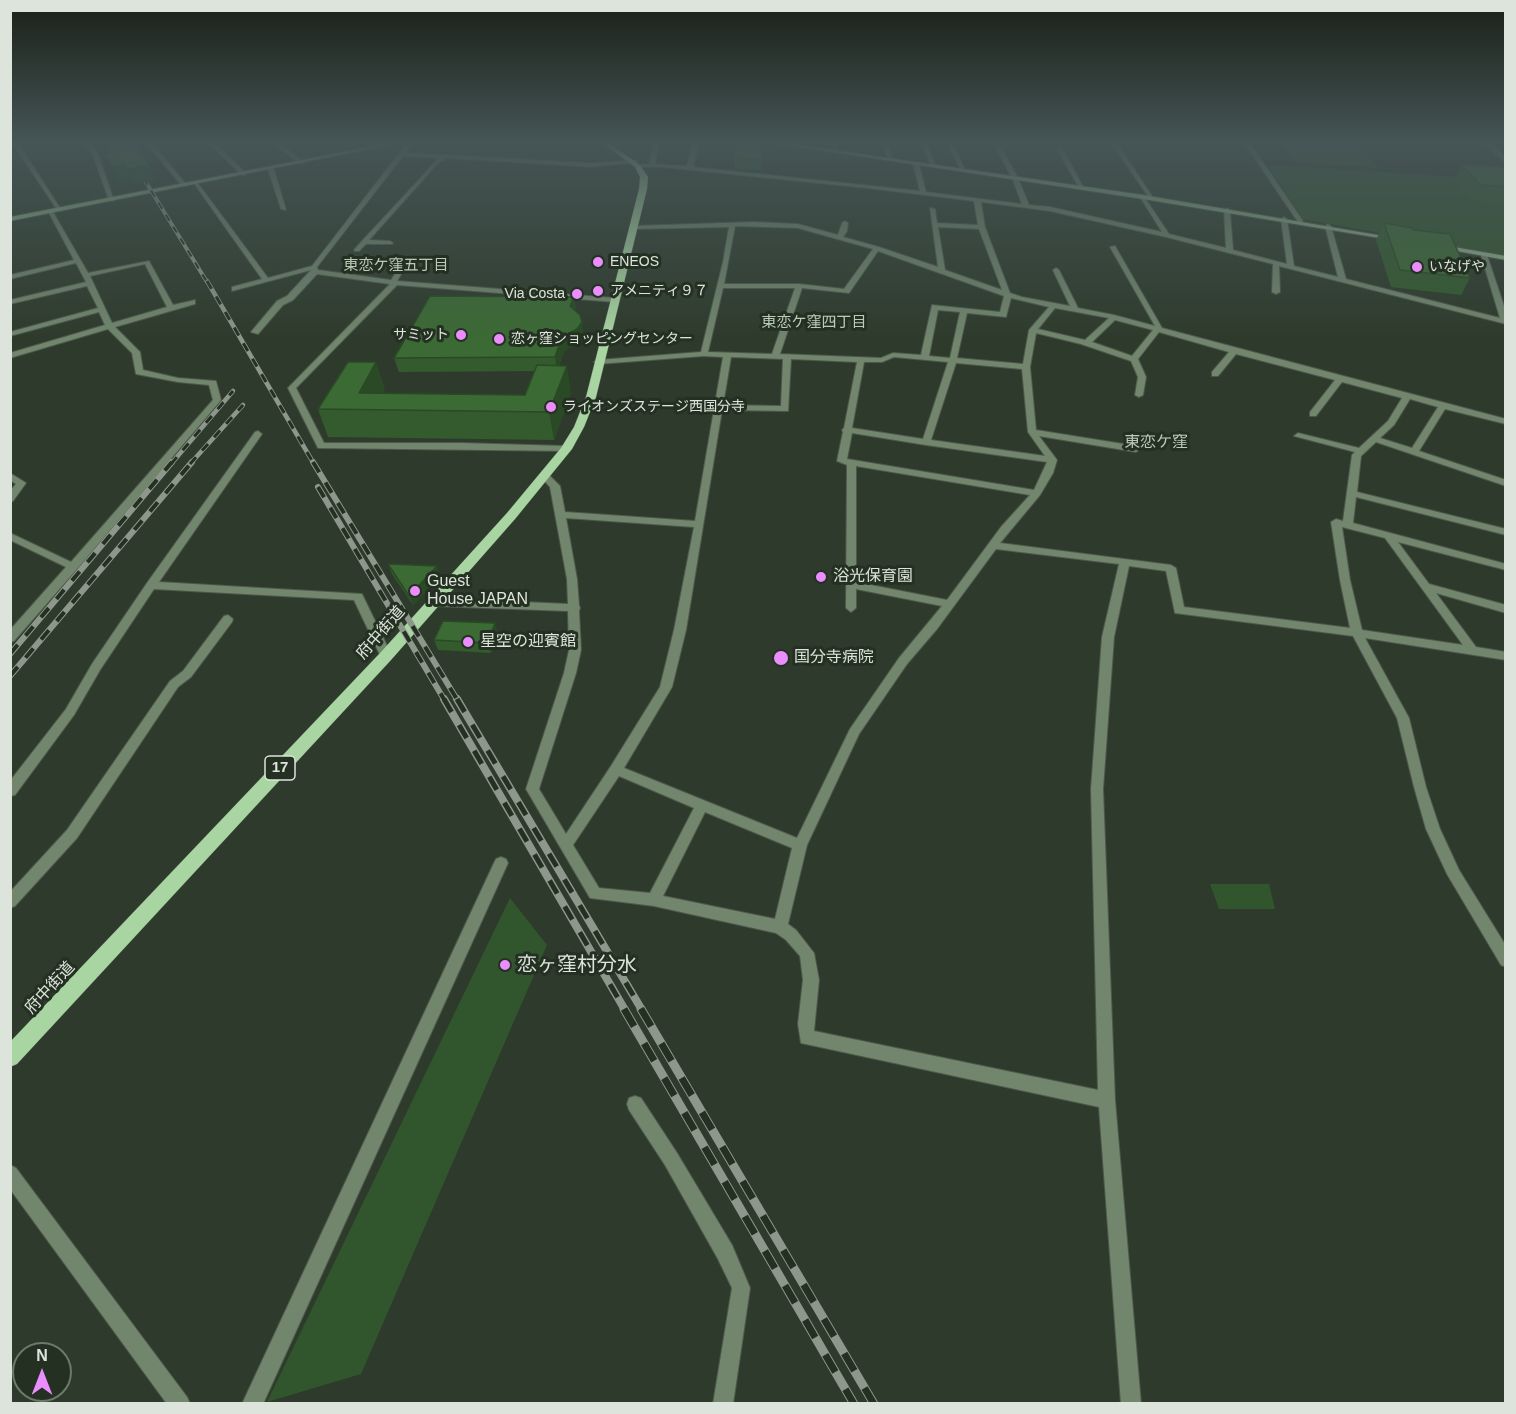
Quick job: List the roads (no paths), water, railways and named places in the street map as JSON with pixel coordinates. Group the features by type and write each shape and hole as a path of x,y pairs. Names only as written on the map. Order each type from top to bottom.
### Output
{"main road":[{"path":"10,219 65,209"},
{"name":"府中街道","path":"10,1057 386,656 545,476 566,449 579,427 591,397 638,209"},
{"path":"1221,209 1401,239"},
{"path":"1433,245 1506,258"}],"street":[{"path":"214,209 266,280"},
{"path":"255,332 280,303 290,298 359,209"},
{"path":"357,250 393,209"},
{"path":"932,209 942,271"},
{"path":"925,357 936,307 1003,315 1008,298 982,227 979,209"},
{"path":"1045,209 1167,235 1505,322"},
{"path":"1151,209 1167,235"},
{"path":"1292,209 1300,221"},
{"path":"1227,210 1230,252"},
{"path":"10,638 217,400 213,383 178,380 139,372 136,352 110,327 86,275 50,212"},
{"path":"1284,219 1291,268"},
{"path":"840,237 845,223"},
{"path":"935,225 982,227"},
{"path":"704,354 721,285 732,226"},
{"path":"634,227 798,226 877,248 1007,294 1053,306 1114,317 1506,422"},
{"path":"1328,226 1343,281"},
{"path":"364,242 390,243"},
{"path":"1113,247 1159,327 1134,359"},
{"path":"721,285 799,286 846,291 877,248"},
{"path":"1484,255 1505,322"},
{"path":"408,258 394,283 292,388 321,446 566,449"},
{"path":"10,277 78,261"},
{"path":"86,275 147,262 171,308"},
{"path":"1276,264 1276,292"},
{"path":"235,289 314,269 394,283 615,300"},
{"path":"1056,270 1075,309"},
{"path":"10,302 90,283"},
{"path":"775,357 799,286"},
{"path":"10,356 192,302"},
{"path":"1052,460 1032,432 1026,367 1033,330 1053,306"},
{"path":"10,334 102,309"},
{"path":"926,442 953,360 964,310"},
{"path":"1087,343 1114,317"},
{"path":"1033,330 1087,343 1134,359 1142,377 1139,395"},
{"path":"1215,374 1234,351"},
{"path":"598,362 704,354 882,360 893,355 1026,367"},
{"path":"566,844 616,770 666,687 680,630 727,355"},
{"path":"718,407 785,409 787,357"},
{"path":"861,359 842,461 852,465 1037,493"},
{"path":"1313,414 1340,379"},
{"path":"1348,523 1357,455 1391,423 1407,397"},
{"path":"1414,452 1443,406"},
{"path":"846,430 1052,460"},
{"path":"1032,432 1136,449"},
{"path":"10,791 70,712 96,667 151,585 258,434"},
{"path":"1298,436 1361,451"},
{"path":"1375,439 1504,480"},
{"path":"780,927 800,845 854,732 903,661 993,545 1037,493 1052,460"},
{"path":"851,608 852,465"},
{"path":"10,476 21,483 10,499"},
{"path":"545,476 555,486 561,515 575,608 575,650 570,673 532,789 595,894 654,900 780,927 791,935 807,953 810,980 807,1037 1107,1100"},
{"path":"1351,493 1506,532"},
{"path":"561,515 699,524"},
{"path":"1506,567 1348,523 1336,522 1345,580 1357,633 1403,718 1433,829 1454,874 1506,960"},
{"path":"10,536 74,567"},
{"path":"1389,536 1473,651"},
{"path":"993,545 1171,568 1179,610 1357,633 1506,656"},
{"path":"1124,563 1108,636 1097,789 1107,1100 1131,1404"},
{"path":"851,584 949,604"},
{"path":"151,585 358,597 386,656"},
{"path":"1425,586 1506,609"},
{"path":"433,602 575,608"},
{"path":"10,902 72,834 174,684 186,674 228,619"},
{"path":"616,770 800,845"},
{"path":"654,900 703,804"},
{"path":"252,1404 501,864"},
{"path":"635,1104 671,1159 726,1252 741,1288 723,1404"},
{"path":"10,1174 180,1404"}],"railway":[{"path":"162,209 207,282"},
{"path":"207,281 314,464"},
{"path":"171,464 233,391"},
{"path":"190,464 243,405"},
{"path":"10,654 172,462"},
{"path":"10,676 192,462"},
{"path":"313,462 458,701"},
{"path":"318,487 445,701"},
{"path":"444,699 625,1010"},
{"path":"457,699 642,1010"},
{"path":"624,1009 854,1404"},
{"path":"641,1009 874,1404"}],"place":[{"name":"ENEOS","path":"598,262"},
{"name":"いなげや","path":"1417,267"},
{"name":"アメニティ９７","path":"598,291"},
{"name":"Via Costa","path":"577,294"},
{"name":"サミット","path":"461,335"},
{"name":"恋ヶ窪ショッピングセンター","path":"499,339"},
{"name":"ライオンズステージ西国分寺","path":"551,407"},
{"name":"浴光保育園","path":"821,577"},
{"name":"Guest House JAPAN","path":"415,591"},
{"name":"星空の迎賓館","path":"468,642"},
{"name":"国分寺病院","path":"781,658"},
{"name":"恋ヶ窪村分水","path":"505,965"}],"district":[{"name":"東恋ケ窪五丁目","path":"396,266"},
{"name":"東恋ケ窪四丁目","path":"814,323"},
{"name":"東恋ケ窪","path":"1156,443"}]}
